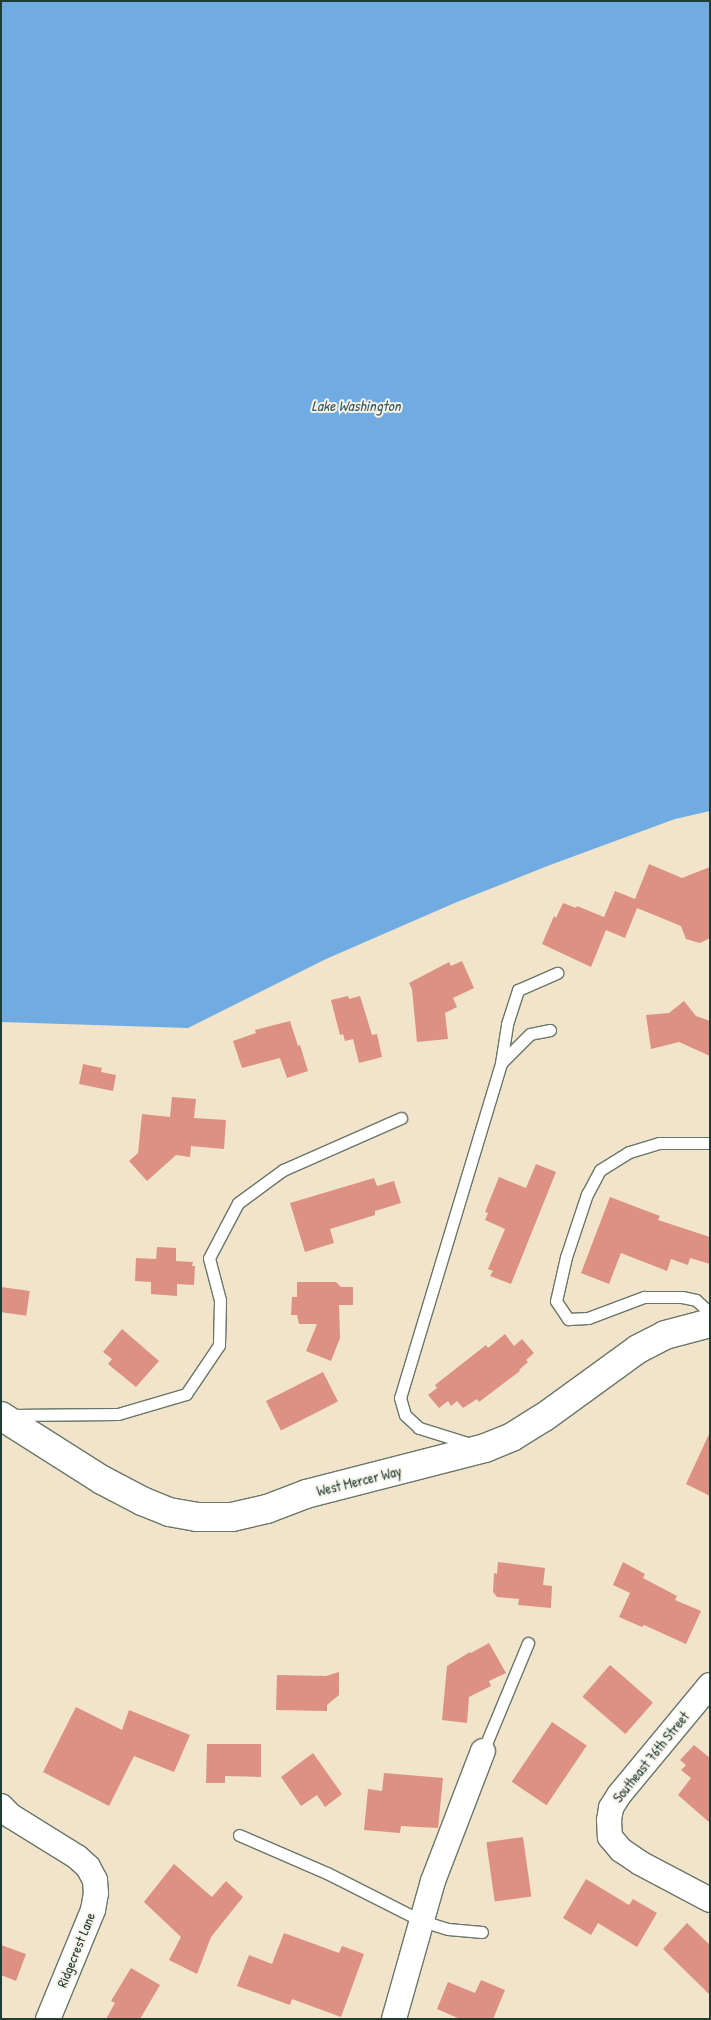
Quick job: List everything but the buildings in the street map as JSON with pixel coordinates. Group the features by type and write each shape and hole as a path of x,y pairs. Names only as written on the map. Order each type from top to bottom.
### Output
{"street":[{"name":"West Mercer Way","path":"1,1416 102,1480 142,1501 169,1512 198,1517 232,1517 267,1509 306,1494 485,1448 512,1437 543,1418 638,1349 664,1335 710,1323"},
{"name":"Southeast 76th Street","path":"710,1685 619,1795 611,1808 608,1820 610,1837 621,1850 640,1864 710,1900"},
{"path":"394,2019 433,1882 483,1751"},
{"name":"Ridgecrest Lane","path":"1,1806 11,1816 77,1857 88,1867 95,1880 96,1893 93,1910 48,2019"}],"lane":[{"path":"485,1448 420,1428 405,1416 400,1398 501,1063 507,1024 518,990 557,973"},
{"path":"501,1063 530,1034 550,1030"},
{"path":"1,1416 118,1414 186,1394 219,1345 220,1300 209,1258 238,1203 283,1170 400,1118"},
{"path":"710,1143 659,1143 629,1152 600,1170 587,1194 566,1256 556,1301 568,1319 588,1318 644,1297 682,1297 696,1300 710,1313"},
{"path":"483,1751 528,1643"},
{"path":"239,1835 326,1873 422,1920 448,1929 482,1932"}],"water":[{"name":"Lake Washington","path":"1,1 710,1 710,811 675,819 457,902 326,959 188,1028 1,1022"}]}
